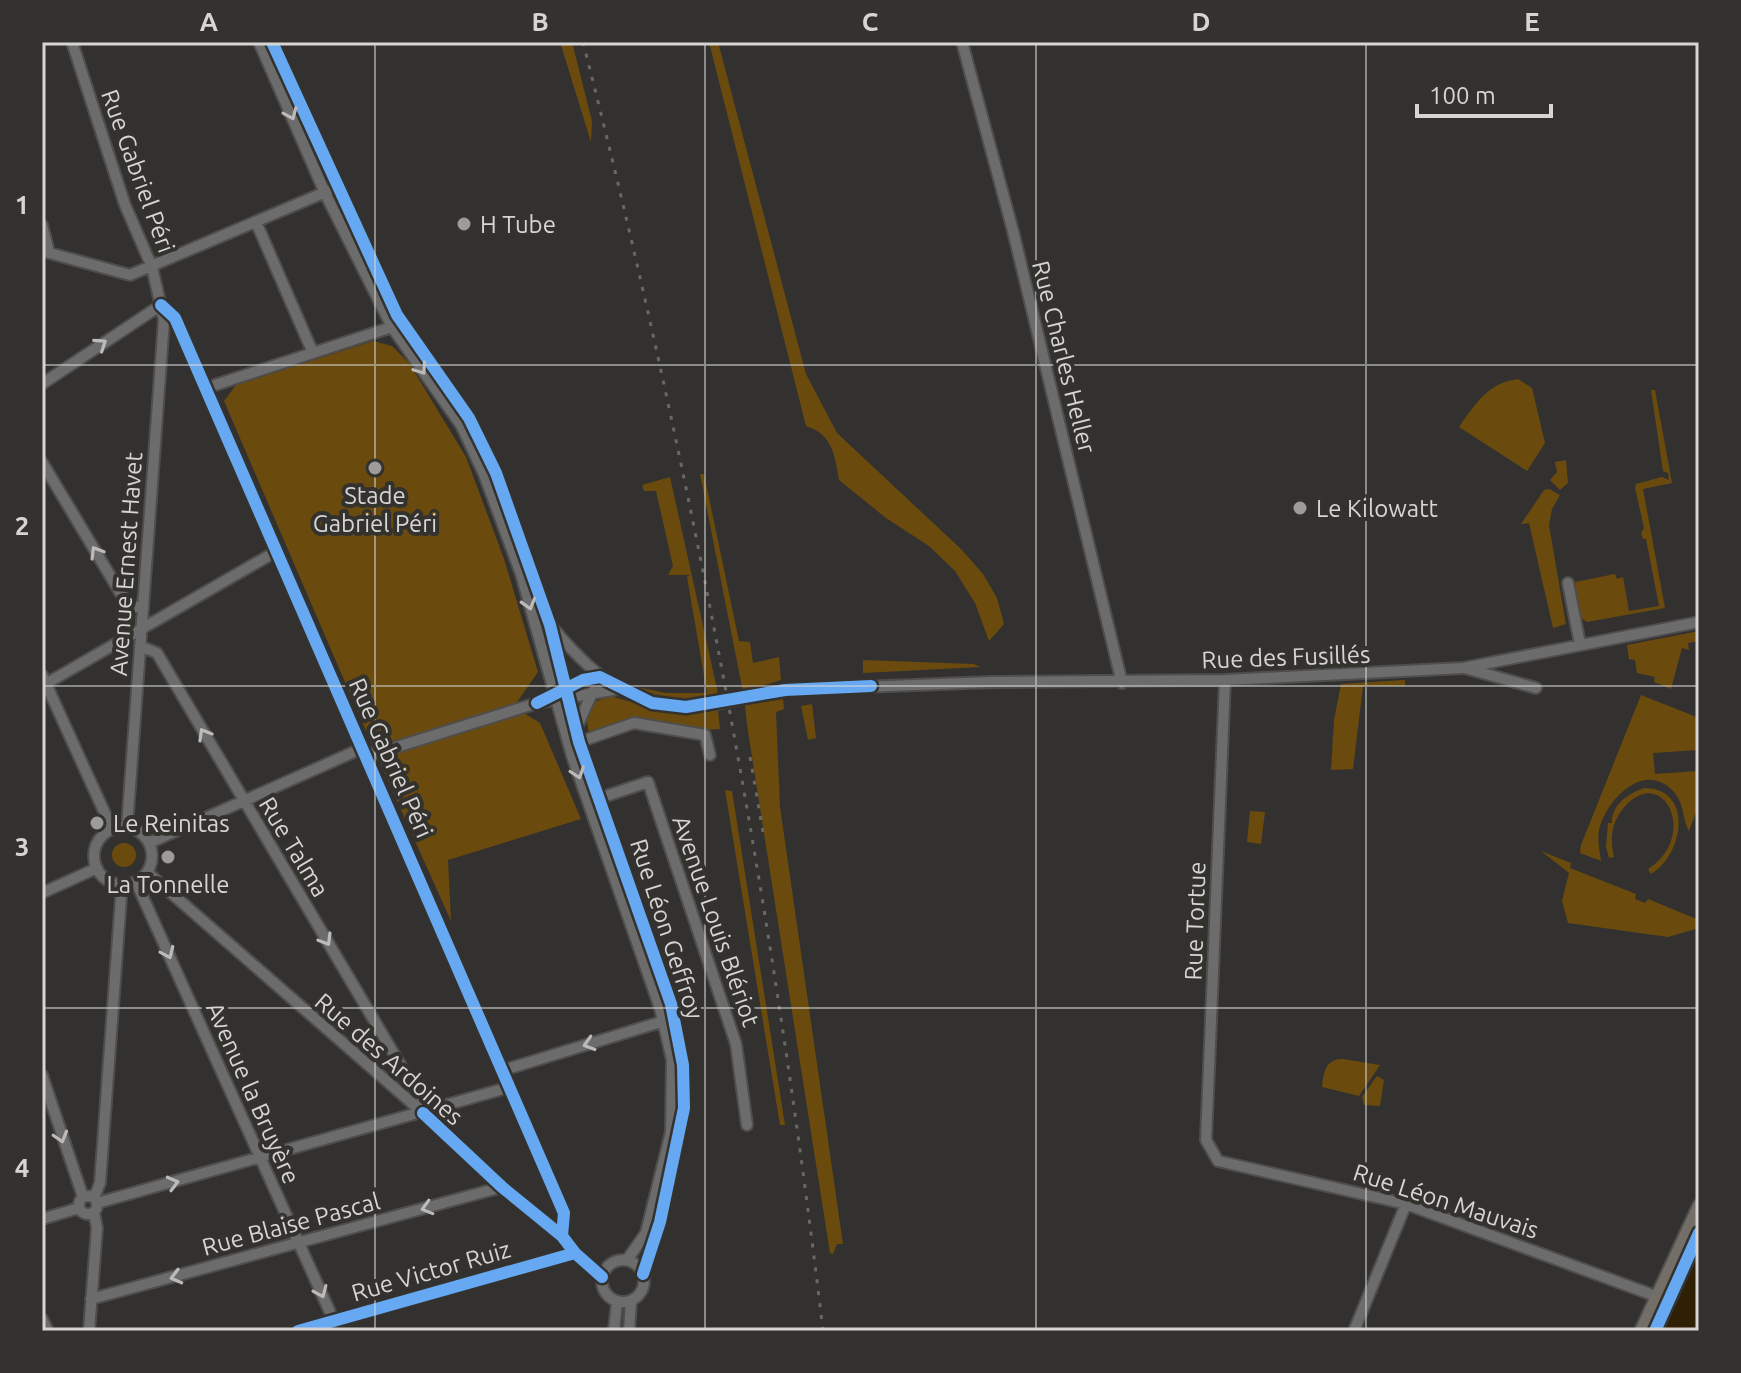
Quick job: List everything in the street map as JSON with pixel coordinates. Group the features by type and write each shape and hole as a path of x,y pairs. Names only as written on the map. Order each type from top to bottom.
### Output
{"main road":[{"path":"1650,1331 1699,1206"},
{"path":"1641,1331 1699,1227"}],"street":[{"name":"Rue Gabriel Péri","path":"72,42 125,205 152,267 161,305 175,318 504,1070 564,1213 562,1236"},
{"path":"259,42 325,193 392,327 461,425 484,474 521,574 559,695"},
{"path":"272,42 397,315 469,418 496,473 550,625 559,695"},
{"name":"Rue Charles Heller","path":"962,42 1013,231 1122,683"},
{"path":"42,225 45,251 130,275 338,187"},
{"path":"256,222 313,353"},
{"path":"42,384 161,305"},
{"name":"Avenue Ernest Havet","path":"127,827 162,353 161,305"},
{"path":"206,388 392,327"},
{"path":"42,462 127,604 143,609"},
{"path":"112,829 43,681 277,551"},
{"path":"1568,583 1580,644"},
{"name":"Rue des Fusillés","path":"618,689 652,703 686,707 785,690 871,686 1408,676 1699,622"},
{"path":"550,625 600,677 618,689"},
{"name":"Rue Talma","path":"140,646 157,653 407,1076 426,1105 436,1107"},
{"path":"1504,659 1504,669 1511,681"},
{"path":"1463,668 1536,688"},
{"path":"149,843 356,751 374,754 537,703 600,677"},
{"name":"Rue Tortue","path":"1218,1161 1206,1140 1225,680"},
{"path":"559,695 618,689"},
{"path":"578,736 593,691"},
{"name":"Rue Léon Geffroy","path":"559,695 578,736 671,1004 683,1065 684,1108 660,1222 643,1274"},
{"name":"Rue Léon Geffroy","path":"559,695 664,1021 673,1080 671,1132 646,1233 627,1260"},
{"path":"578,736 634,723 705,735 710,755"},
{"name":"Avenue Louis Blériot","path":"600,798 648,782 736,1044 747,1125"},
{"path":"127,827 136,830 149,843 152,858 147,872 136,882 122,884 107,880 97,868 95,850 104,834 112,829 127,827"},
{"path":"42,893 97,868"},
{"name":"Rue des Ardoines","path":"147,872 394,1091 423,1113 502,1187 562,1236 575,1253 602,1277"},
{"name":"Avenue la Bruyère","path":"136,882 334,1321"},
{"path":"90,1203 100,1183 122,884"},
{"path":"504,1070 664,1021"},
{"path":"42,1075 97,1228 89,1331"},
{"path":"394,1091 407,1076"},
{"path":"42,1219 510,1087"},
{"name":"Rue Léon Mauvais","path":"1218,1161 1406,1204 1661,1298"},
{"name":"Rue Blaise Pascal","path":"91,1299 502,1187"},
{"path":"1354,1331 1406,1204"},
{"name":"Rue Victor Ruiz","path":"298,1331 575,1253"},
{"path":"629,1331 631,1301 642,1290 643,1274 627,1260 609,1265 602,1277 605,1291 617,1301 631,1301"},
{"path":"614,1331 617,1301"},
{"path":"42,1319 48,1331"}],"shaded area":[{"path":"560,42 572,42 592,121 591,142"},
{"path":"709,42 718,42 806,374 837,433 961,549 983,574 997,598 1004,624 989,641 975,603 955,571 929,546 886,518 839,480 834,454 827,440 806,426"},
{"path":"373,341 392,346 409,363 466,457 504,559 538,672 515,705 373,747 224,401 236,385"},
{"path":"1518,379 1532,388 1545,443 1527,471 1459,427 1477,402 1491,390"},
{"path":"1651,390 1655,390 1672,483 1643,489 1665,608 1587,622 1581,618 1575,582 1615,574 1617,579 1623,577 1629,611 1659,606 1646,539 1641,533 1644,528 1635,488 1636,484 1662,477 1669,480 1668,473 1663,471"},
{"path":"1566,460 1568,483 1560,490 1550,480 1557,472 1555,462"},
{"path":"700,474 704,474 739,641 750,642 753,663 779,657 781,680 743,692"},
{"path":"670,477 718,697 679,699 617,683 666,693 707,693 687,577 690,575 668,575 673,566 656,491 644,491 642,485"},
{"path":"1549,489 1560,495 1552,509 1549,525 1566,624 1553,628 1529,523 1521,524 1544,490"},
{"path":"1699,631 1699,641 1688,643 1689,650 1682,648 1671,689 1654,682 1655,677 1637,673 1635,660 1629,659 1627,645"},
{"path":"863,660 974,664 980,667 863,673"},
{"path":"1405,680 1405,686 1363,686 1353,769 1331,770 1334,720 1341,684"},
{"path":"1641,695 1699,718 1699,750 1653,753 1655,774 1699,771 1699,804 1689,831 1677,796 1662,783 1650,780 1628,788 1618,796 1603,818 1598,834 1601,861 1580,853 1581,845"},
{"path":"610,696 676,711 718,710 720,729 705,730 640,718 589,733 586,717 592,703"},
{"path":"783,699 784,709 776,712 780,807 843,1244 837,1244 833,1254 830,1253 745,705"},
{"path":"812,704 816,738 808,740 801,706"},
{"path":"524,713 540,723 581,819 448,860 451,921 380,763 383,757"},
{"path":"1644,788 1660,791 1671,799 1679,824 1671,853 1651,874 1648,869 1664,855 1672,838 1670,808 1661,798 1650,793 1636,797 1622,810 1616,821 1612,839 1614,857 1609,858 1606,847 1608,823 1612,823 1617,806 1626,797"},
{"path":"725,790 732,791 785,1125 780,1125"},
{"path":"1250,811 1265,812 1261,844 1247,842"},
{"path":"124,843 132,847 136,855 132,863 124,867 116,863 112,855 116,847"},
{"path":"1541,851 1571,863 1570,868 1636,894 1635,899 1645,903 1648,899 1699,920 1699,928 1668,937 1568,923 1562,901 1569,873"},
{"path":"1343,1059 1380,1065 1359,1096 1322,1087 1329,1064"},
{"path":"1377,1076 1384,1080 1380,1106 1364,1105 1362,1097"},
{"path":"1699,1254 1699,1331 1664,1331"}],"railway":[{"path":"583,42 659,361 724,683 779,1006 823,1331"},
{"path":"750,757 763,832"}],"cycle path":[{"path":"272,42 397,315 469,418 496,473 550,625 579,742 671,1004 683,1065 684,1108 660,1222 643,1274"},
{"path":"161,305 175,318 564,1213 562,1236"},
{"path":"537,703 583,680 600,677 652,703 686,707 785,690 871,686"},
{"path":"423,1113 502,1187 562,1236 575,1253 602,1277"},
{"path":"1655,1331 1699,1233"},
{"path":"298,1331 575,1253"}],"place":[{"name":"H Tube","path":"464,224"},
{"name":"Stade Gabriel Péri","path":"375,468"},
{"name":"Le Kilowatt","path":"1300,508"},
{"name":"Le Reinitas","path":"97,823"},
{"name":"La Tonnelle","path":"168,857"}]}
